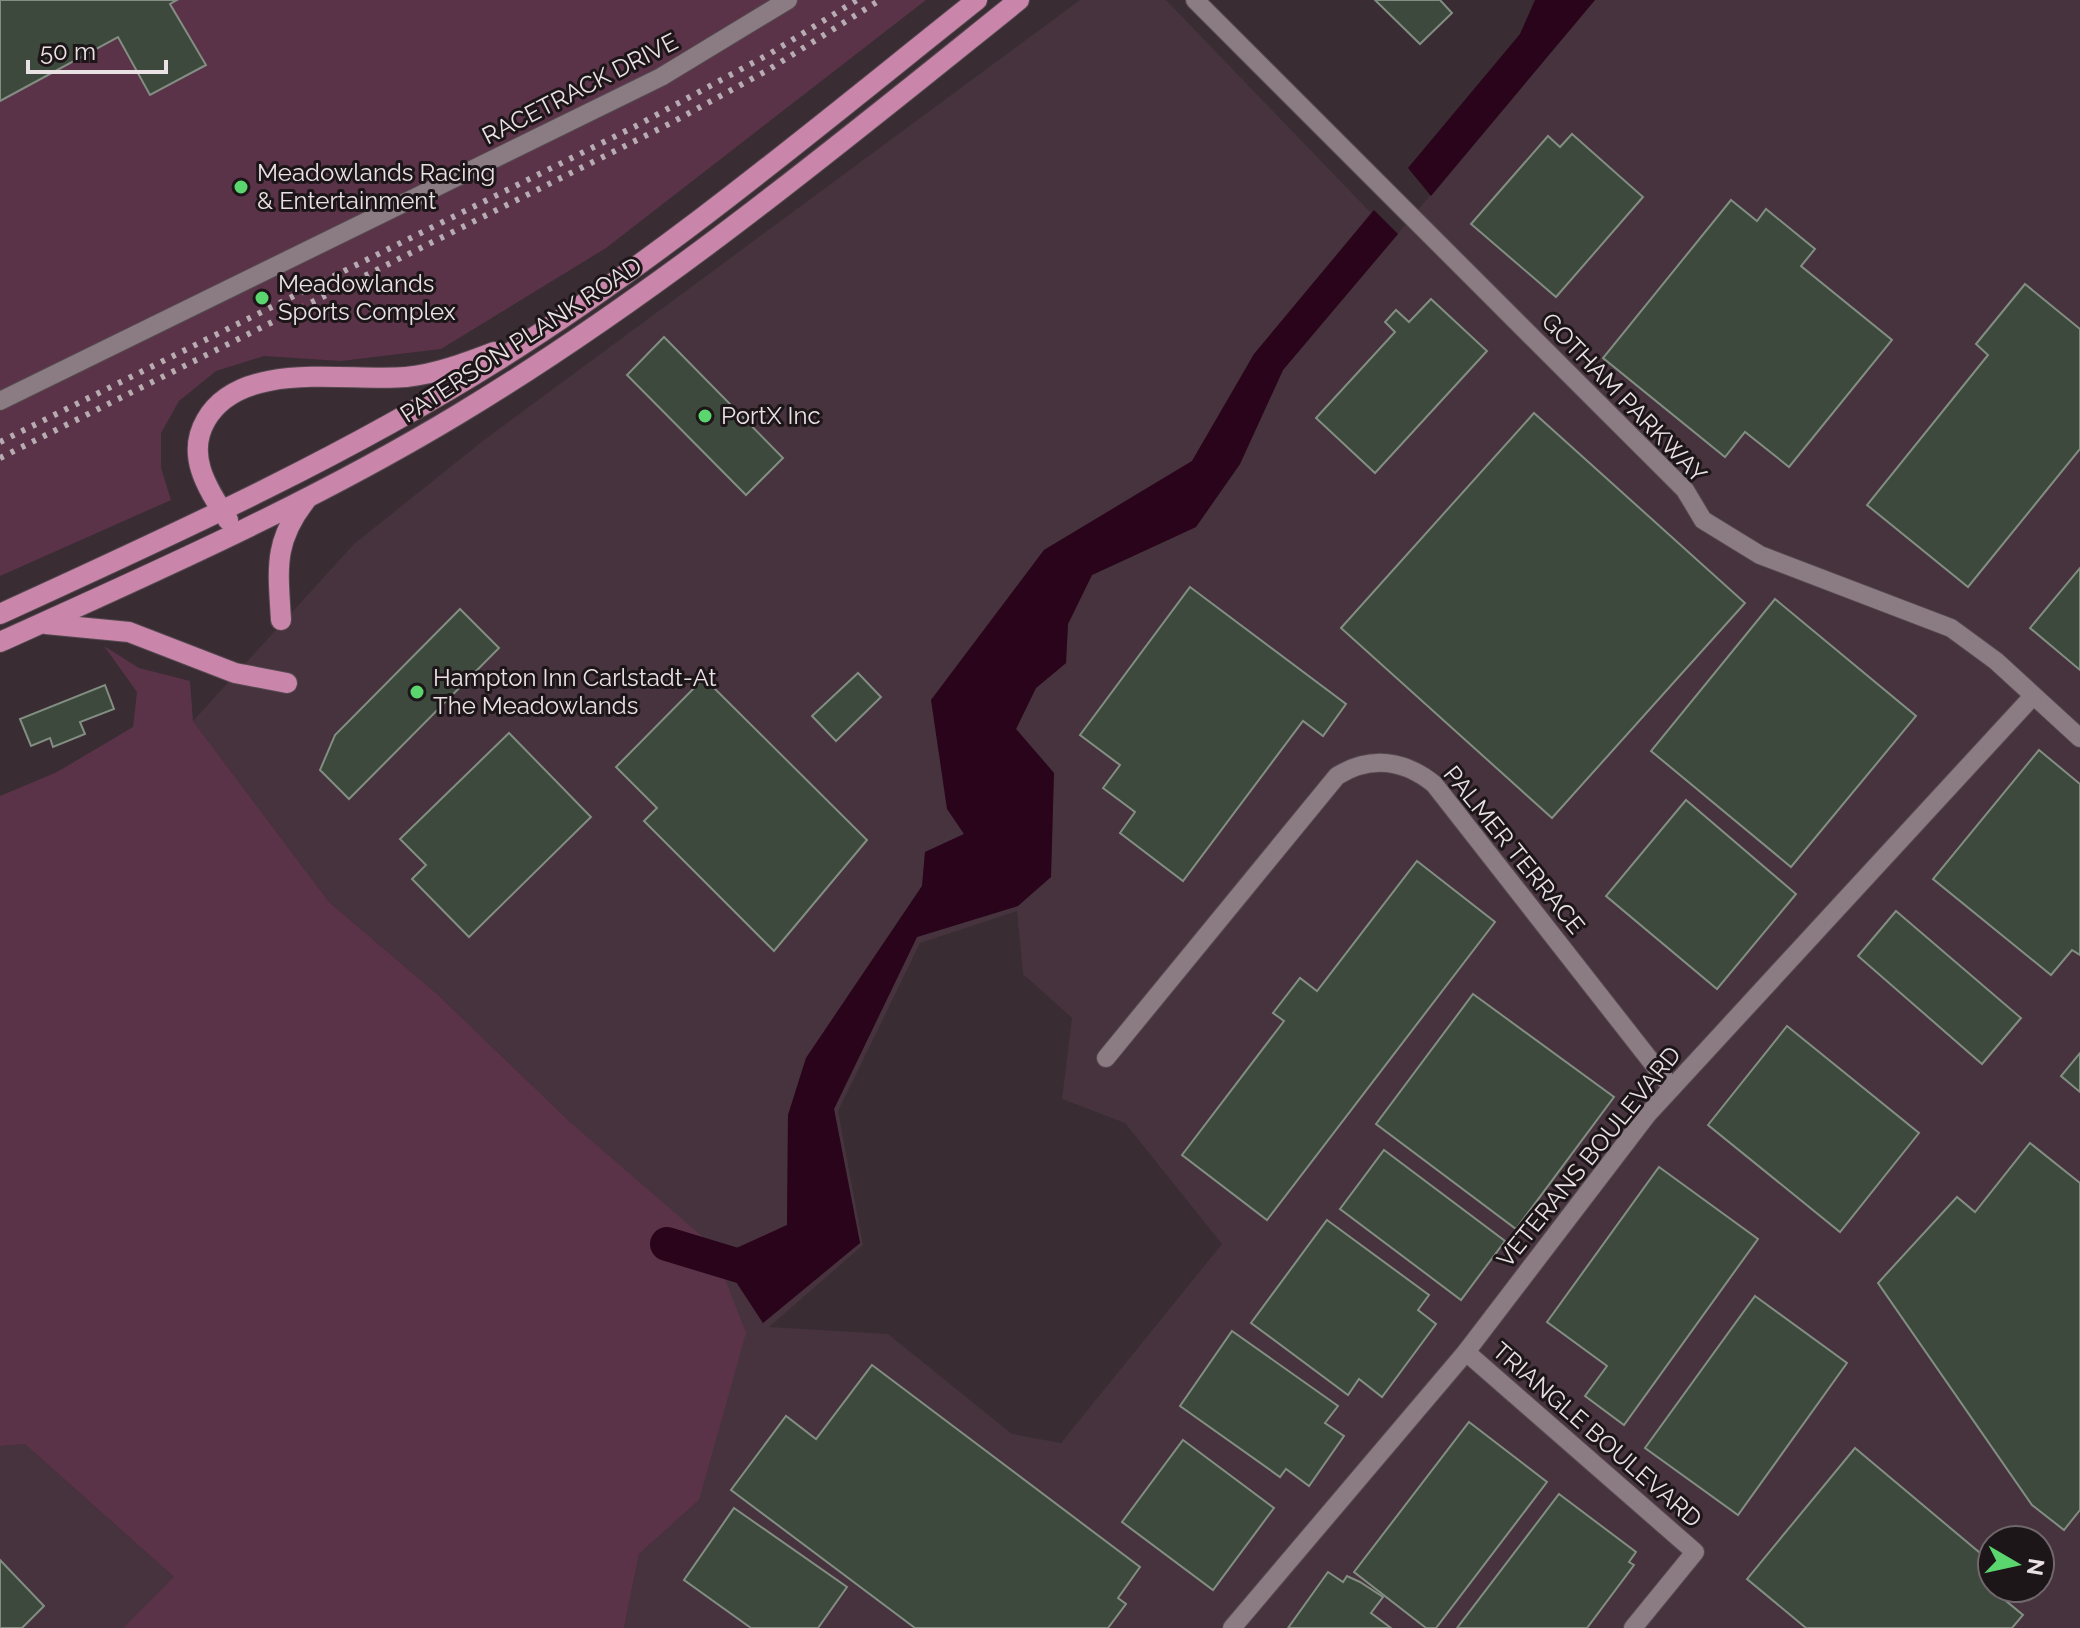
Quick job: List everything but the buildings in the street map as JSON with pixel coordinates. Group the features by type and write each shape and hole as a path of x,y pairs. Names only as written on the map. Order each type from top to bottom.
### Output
{"main road":[{"name":"PATERSON PLANK ROAD","path":"0,614 222,511 376,432 531,339 695,224 977,0"},
{"name":"PATERSON PLANK ROAD","path":"0,642 237,533 457,415 642,295 743,220 1019,0"},
{"path":"237,533 200,469 198,442 217,404 238,388 279,379 425,374 531,339"},
{"path":"281,620 280,546 291,520 310,496"},
{"path":"42,623 129,632 235,673 287,683"}],"street":[{"name":"RACETRACK DRIVE","path":"0,401 661,77 788,0"},
{"name":"GOTHAM PARKWAY","path":"1195,0 1685,490 1703,520 1760,555 1951,628 1975,643 2080,738"},
{"name":"VETERANS BOULEVARD","path":"1232,1628 1466,1352 1672,1088 2033,696"},
{"name":"PALMER TERRACE","path":"1106,1058 1337,776 1364,763 1383,762 1402,764 1434,784 1672,1088"},
{"name":"TRIANGLE BOULEVARD","path":"1466,1352 1695,1552 1633,1628"}],"shaded area":[{"name":"Meadowlands Sports Complex","path":"0,0 926,0 606,248 441,349 341,361 264,356 216,371 179,401 161,433 161,468 171,500 0,576"},
{"path":"1080,0 1166,0 1371,213 1254,354 1192,461 1044,550 931,700 964,834 925,852 922,886 806,1058 788,1115 787,1225 720,1256 763,1323 860,1243 834,1109 917,937 1018,906 1054,773 1016,729 1036,688 1066,663 1068,624 1092,575 1196,527 1240,464 1283,370 1595,0 2080,0 2080,1628 624,1628 639,1554 699,1500 571,1123 437,994 329,902 193,721 354,544 484,440","holes":["1017,911 1023,974 1072,1018 1062,1099 1125,1123 1222,1244 1061,1443 1012,1434 888,1334 769,1327 863,1245 838,1111 920,943"]},
{"path":"1535,0 1595,0 1431,196 1408,168 1520,34"},
{"path":"1374,210 1398,234 1283,370 1240,464 1196,527 1092,575 1068,624 1066,663 1036,688 1016,729 1054,773 1051,877 1018,906 917,937 834,1109 860,1243 763,1323 719,1256 787,1225 788,1115 806,1058 922,886 925,852 964,834 947,809 931,700 1044,550 1192,461 1254,354"},
{"path":"104,646 139,668 190,681 193,721 329,902 437,994 571,1123 712,1245 746,1333 699,1500 639,1554 624,1628 123,1628 174,1577 25,1444 0,1446 0,796 57,772 133,727 137,692"},
{"path":"25,1444 175,1578 123,1628 0,1628 0,1446"}],"waterway":[{"path":"667,1244 766,1274"}],"railway":[{"path":"0,442 636,126 771,53 857,0"},
{"path":"0,458 671,123 768,70 880,0"}],"place":[{"name":"Meadowlands Racing & Entertainment","path":"241,187"},
{"name":"Meadowlands Sports Complex","path":"262,298"},
{"name":"PortX Inc","path":"705,416"},
{"name":"Hampton Inn Carlstadt-At The Meadowlands","path":"417,692"}]}
